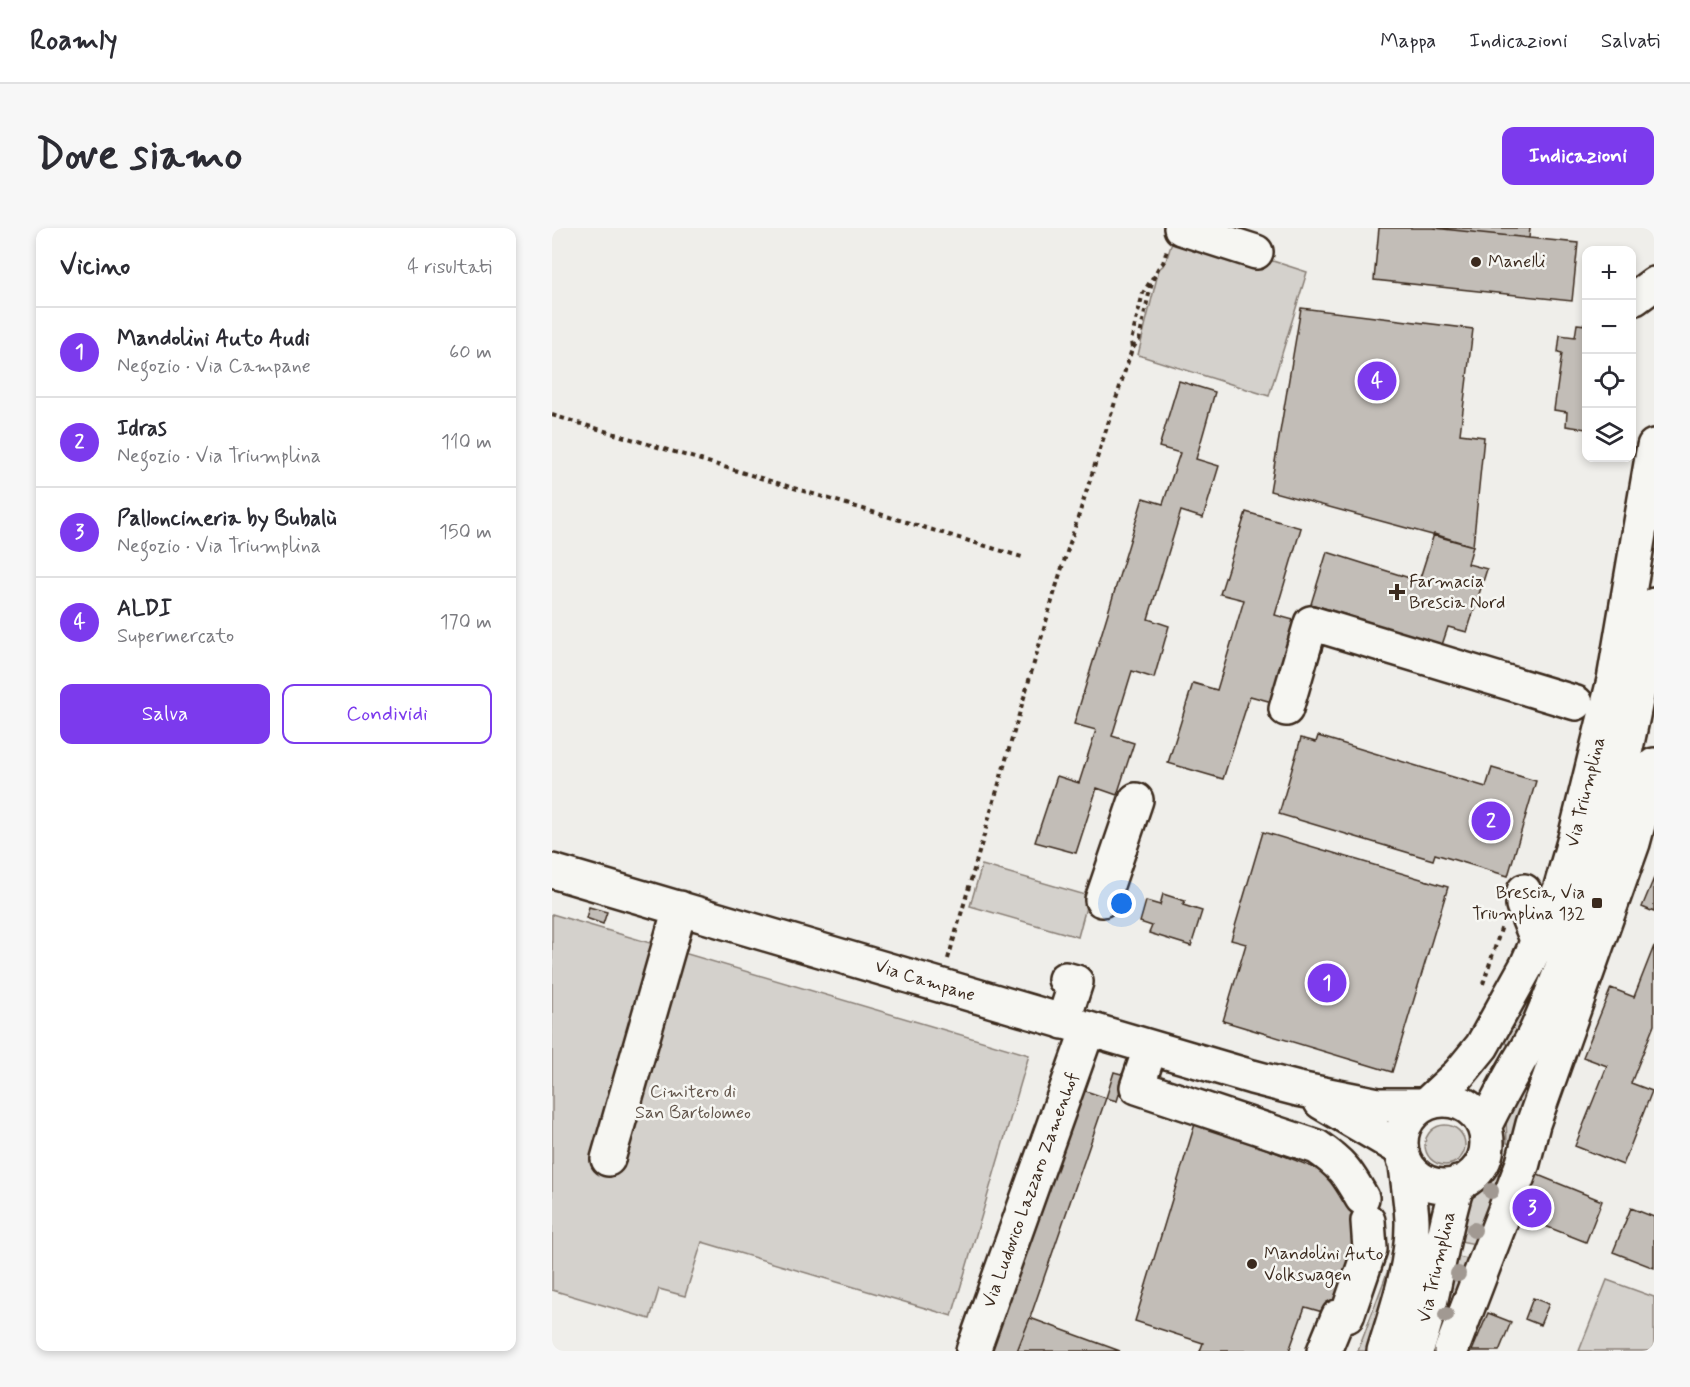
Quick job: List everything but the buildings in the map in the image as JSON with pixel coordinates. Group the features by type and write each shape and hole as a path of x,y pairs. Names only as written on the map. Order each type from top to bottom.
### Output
{"main road":[{"path":"1175,237 1256,252"},
{"name":"Via Triumplina","path":"1384,1351 1406,1271 1412,1222 1403,1157 1402,1129 1413,1112 1459,1074 1482,1046 1538,942 1560,890 1614,680 1654,446"},
{"name":"Via Triumplina","path":"1403,1157 1412,1173 1429,1184 1438,1186 1458,1184 1468,1178 1483,1161 1487,1150 1484,1127 1537,1029 1559,976 1585,900 1615,801 1649,671 1654,605"},
{"path":"1286,709 1311,623 1576,703"},
{"name":"Via Triumplina","path":"1451,1351 1523,1163 1533,1124 1634,843 1654,765"},
{"path":"1102,900 1136,800"},
{"name":"Via Campane","path":"552,871 1150,1049 1299,1089 1378,1105 1425,1104"},
{"path":"1524,891 1523,905 1538,942"},
{"path":"608,1159 680,908"},
{"name":"Via Ludovico Lazzaro Zamenhof","path":"973,1351 1076,1026 1076,982 1065,979"},
{"path":"1150,1049 1136,1089 1317,1148 1347,1171 1365,1210 1370,1249 1347,1316 1338,1317 1323,1351"},
{"name":"Via Campane","path":"1299,1089 1403,1157"},
{"path":"1425,1104 1440,1099 1462,1103 1472,1109 1484,1127"},
{"name":"Via Triumplina","path":"1416,1351 1458,1184"}],"path":[{"path":"946,966 1059,577 1132,349 1131,341 1143,293 1157,266 1163,263 1175,237"},
{"path":"552,415 1022,557"},
{"path":"1480,991 1502,924"}],"green space":[{"path":"1176,230 1307,272 1269,396 1138,355 1159,269 1165,264"},
{"path":"982,865 1089,896 1078,937 970,906"},
{"path":"1569,910 1514,1047 1500,1041"},
{"name":"Cimitero di San Bartolomeo","path":"552,914 1029,1055 952,1316 702,1242 685,1296 659,1289 650,1319 552,1290"},
{"path":"1524,1071 1540,1076 1513,1145 1507,1143 1506,1119"},
{"path":"1445,1125 1459,1131 1465,1145 1459,1159 1445,1165 1431,1159 1425,1145 1431,1131"},
{"path":"1494,1174 1500,1176 1475,1244 1455,1240 1471,1200"},
{"path":"1392,1251 1398,1251 1371,1351 1358,1351 1391,1262"},
{"path":"1453,1256 1468,1259 1436,1351 1429,1351"},
{"path":"1607,1280 1654,1297 1654,1351 1579,1351"}],"place":[{"name":"Manelli","path":"1476,262"},
{"name":"ALDI","path":"1377,381"},
{"name":"Farmacia Brescia Nord","path":"1397,592"},
{"name":"Idras","path":"1491,821"},
{"name":"Brescia, Via Triumplina 132","path":"1597,903"},
{"name":"Mandolini Auto Audi","path":"1327,983"},
{"name":"Palloncineria by Bubalù","path":"1532,1208"},
{"name":"Mandolini Auto Volkswagen","path":"1252,1264"}]}
